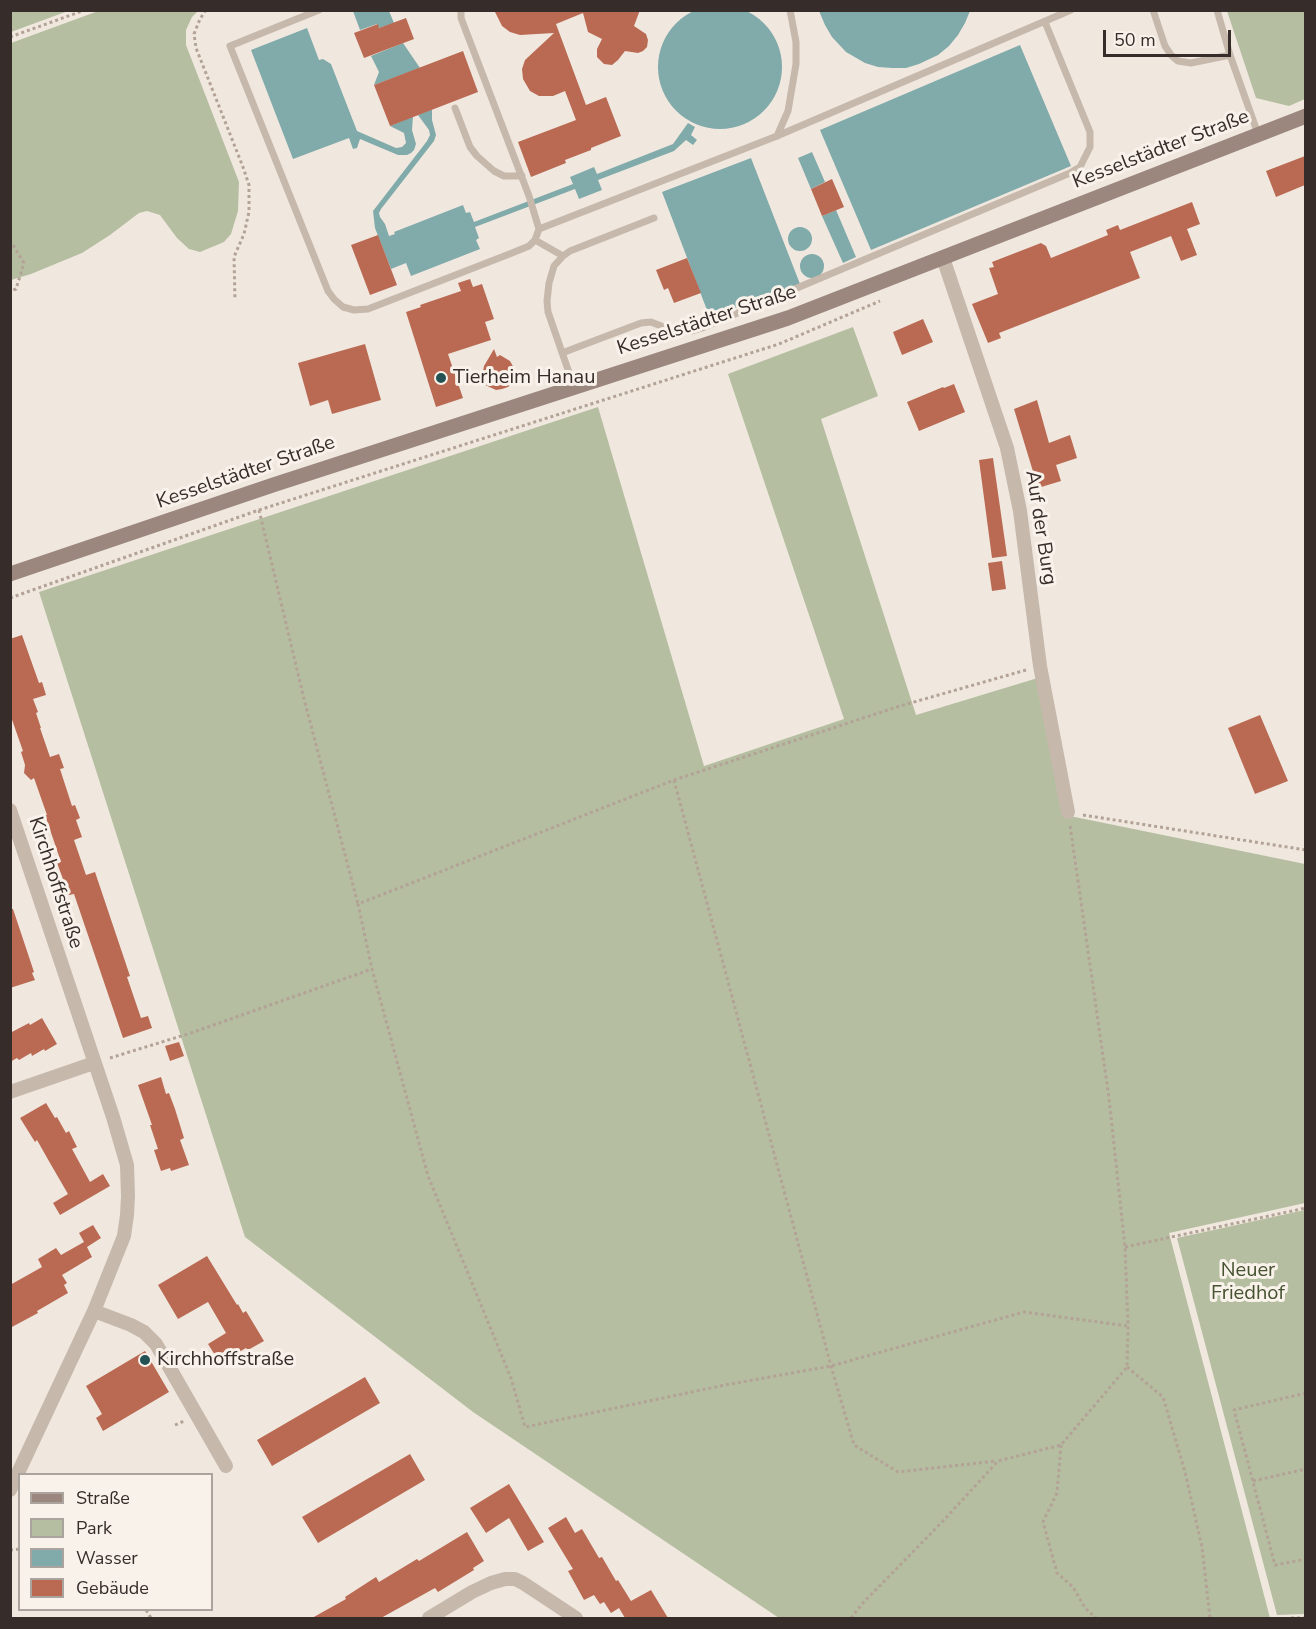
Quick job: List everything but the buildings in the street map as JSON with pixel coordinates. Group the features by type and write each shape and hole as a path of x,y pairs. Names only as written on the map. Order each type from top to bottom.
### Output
{"main road":[{"name":"Kesselstädter Straße","path":"10,574 788,318 1305,116"}],"street":[{"name":"Auf der Burg","path":"944,258 1007,448 1020,511 1040,666 1068,813"},
{"name":"Kirchhoffstraße","path":"10,810 13,825 113,1117 127,1165 128,1196 123,1236 94,1311 10,1490"},
{"path":"10,1092 94,1063"},
{"path":"94,1311 131,1325 144,1332 156,1344 226,1466"},
{"path":"429,1618 472,1592 505,1579 515,1579 523,1583 576,1618"}],"lane":[{"path":"319,10 230,46 328,291 343,307 354,310 368,309 512,253 535,240 538,229 534,210 461,18 461,10"},
{"path":"777,136 788,111 796,64 796,42 790,10"},
{"path":"538,229 777,136 1071,10"},
{"path":"1153,10 1165,46 1170,55 1178,61 1191,63 1230,55"},
{"path":"1217,10 1258,134"},
{"path":"562,353 641,323 651,322 669,329 692,331 702,328 1070,173 1080,166 1090,147 1090,132 1046,22"},
{"path":"455,108 467,141 477,156 494,171 504,176 522,177"},
{"path":"574,387 548,312 547,301 554,266 562,256 579,247 654,218"},
{"path":"535,240 562,256"}],"path":[{"path":"10,37 85,10"},
{"path":"206,10 194,34 196,48 249,186 249,212 244,234 234,257 235,300"},
{"path":"10,240 24,263 16,289 10,291"},
{"path":"10,598 259,510 779,345 885,299"},
{"path":"251,493 259,510 304,699 358,904 372,969 428,1176 511,1378 525,1427 725,1385 831,1366 1024,1312 1128,1326"},
{"path":"358,904 674,780 900,706 1040,666"},
{"path":"674,780 854,1445 898,1472 998,1461 1061,1445"},
{"path":"1096,1618 1085,1608 1073,1587 1057,1573 1043,1522 1057,1493 1061,1445 1127,1367 1125,1247 1109,1098 1068,813 1305,850"},
{"path":"94,1063 191,1033 372,969"},
{"path":"1125,1247 1305,1208"},
{"path":"1127,1367 1162,1397 1185,1472 1199,1536 1210,1618"},
{"path":"1305,1393 1234,1410 1275,1566 1305,1559"},
{"path":"851,1618 998,1461"},
{"path":"1253,1481 1305,1469"},
{"path":"1291,1618 1305,1618"}],"green space":[{"path":"11,10 68,10 68,11 11,32"},
{"path":"101,10 198,11 192,17 186,30 186,45 239,182 238,211 231,234 224,242 200,252 189,249 177,238 160,215 147,211 139,213 82,253 11,280 11,43"},
{"path":"1227,11 1305,11 1305,99 1289,106 1256,98"},
{"path":"853,327 878,396 821,419 916,715 1041,677 1070,816 1305,864 1305,1203 1169,1233 1270,1618 779,1618 473,1412 245,1237 39,592 598,407 704,766 844,719 728,374"},
{"name":"Neuer Friedhof","path":"1305,1210 1305,1614 1277,1615 1177,1238"}],"water":[{"path":"720,5 744,10 764,23 777,43 782,67 777,91 764,111 744,124 720,129 696,124 676,111 663,91 658,67 663,43 676,23 696,10"},
{"path":"819,10 970,11 958,35 938,55 906,68 892,68 865,63 846,52 832,37"},
{"path":"353,11 389,11 394,23 379,28 377,24 360,30"},
{"path":"307,28 319,60 323,59 331,64 357,131 396,148 402,147 406,143 404,133 390,126 413,116 412,130 416,144 411,153 398,155 360,139 357,148 353,149 349,138 293,159 251,50"},
{"path":"403,43 420,68 374,85 379,72 371,56"},
{"path":"1020,45 1071,166 871,250 820,130"},
{"path":"432,109 436,135 434,141 379,213 389,236 463,205 466,213 470,212 474,222 573,184 570,177 594,167 597,174 673,144 688,123 695,127 691,135 697,140 693,145 686,140 674,151 598,180 602,190 579,199 575,189 475,227 479,238 476,240 480,249 411,276 406,263 391,269 375,228 373,211 427,141 430,135 429,130 418,115"},
{"path":"812,152 825,182 811,189 798,158"},
{"path":"751,158 800,284 710,318 662,192"},
{"path":"836,210 856,257 843,263 822,216"},
{"path":"800,227 808,231 812,239 808,247 800,251 792,247 788,239 792,231"},
{"path":"812,254 820,258 824,266 820,274 812,278 804,274 800,266 804,258"}],"place":[{"name":"Tierheim Hanau","path":"441,378"},
{"name":"Kirchhoffstraße","path":"145,1360"}]}
